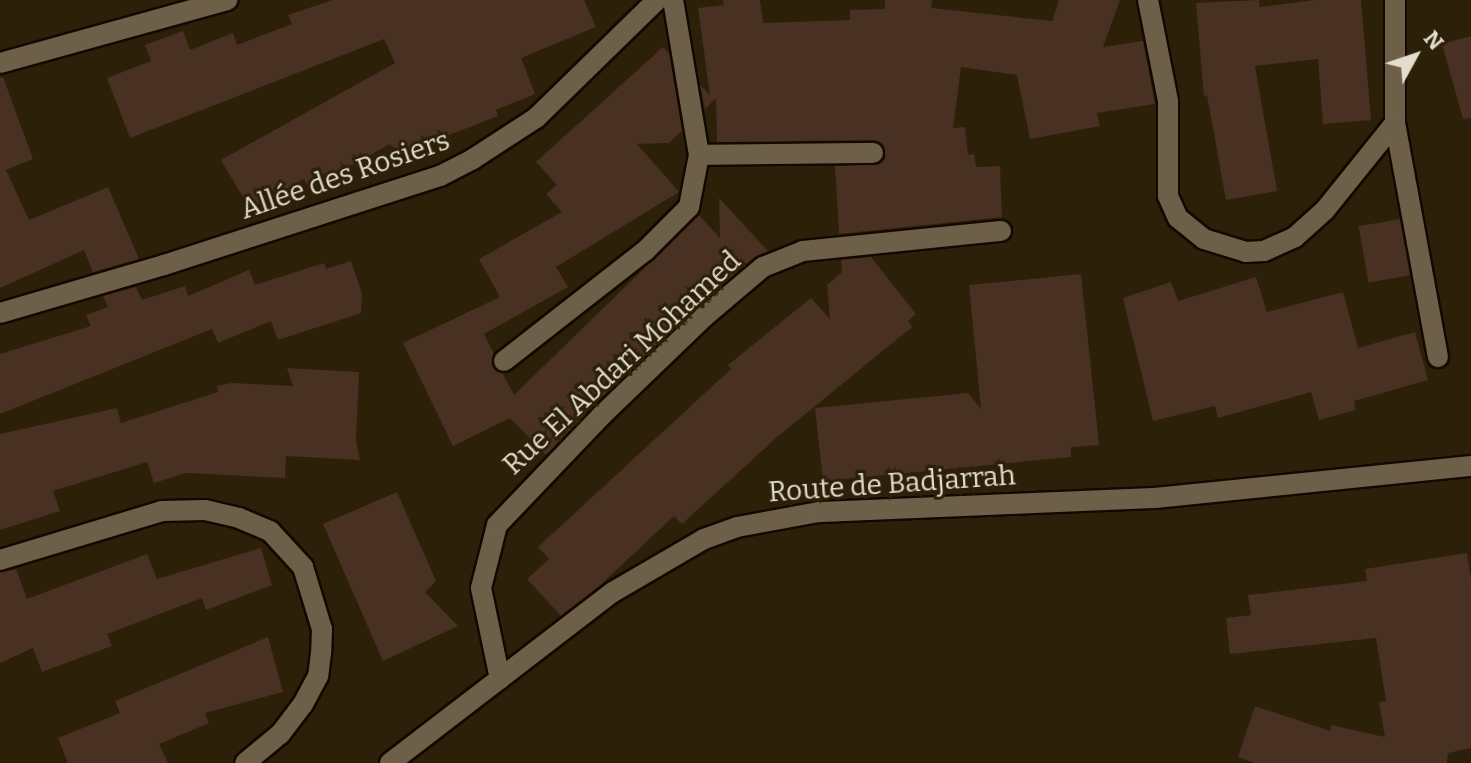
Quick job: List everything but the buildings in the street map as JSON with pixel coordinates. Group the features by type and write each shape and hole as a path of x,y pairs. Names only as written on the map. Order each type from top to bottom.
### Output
{"street":[{"path":"0,63 227,0"},
{"name":"Allée des Rosiers","path":"0,313 164,265 440,176 473,159 536,118 657,0"},
{"path":"504,361 645,251 689,207 699,155 673,0"},
{"path":"1148,0 1168,101 1168,196 1178,218 1204,239 1246,252 1264,251 1295,237 1325,210 1395,123"},
{"path":"1395,0 1395,123 1438,357"},
{"path":"699,155 873,153"},
{"name":"Rue El Abdari Mohamed","path":"500,679 481,588 497,525 601,416 705,316 763,267 803,251 1001,231"},
{"name":"Route de Badjarrah","path":"390,763 613,592 704,539 773,518 819,512 1155,498 1471,466"},
{"path":"0,560 162,511 205,510 239,518 270,531 303,567 322,629 321,653 318,676 303,704 280,734 245,763"}]}
